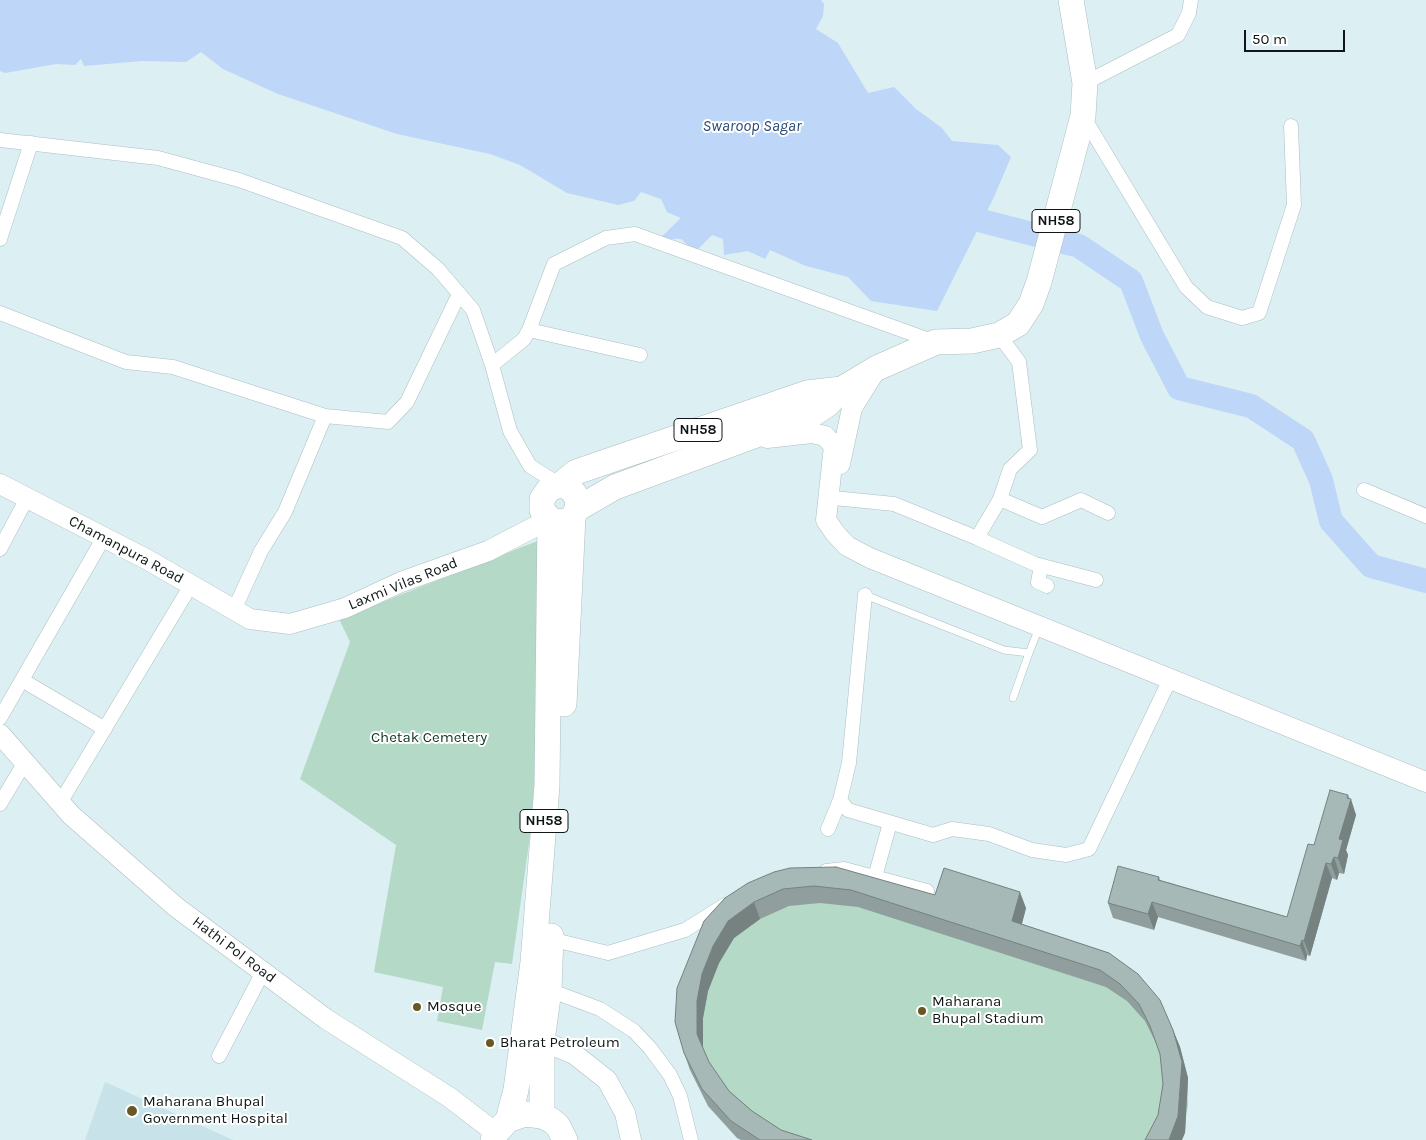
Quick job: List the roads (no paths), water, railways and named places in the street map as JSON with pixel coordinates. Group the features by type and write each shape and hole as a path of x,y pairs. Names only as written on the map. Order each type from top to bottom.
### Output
{"highway":[{"name":"NH58","path":"567,515 615,487 813,414 828,404 842,389 877,368 936,342 972,341 999,335 1018,324 1031,304 1081,127 1085,83 1074,6"},
{"name":"NH58","path":"560,485 576,472 643,449 808,393 842,389"},
{"name":"NH58","path":"499,1131 516,1090 543,938 567,515 578,500 568,487 560,485"},
{"name":"NH58","path":"542,1116 542,1041 549,990 543,938"},
{"path":"499,1131 525,1114 542,1116 558,1126 565,1140"}],"street":[{"path":"1085,83 1178,35 1189,13 1191,0"},
{"path":"1081,127 1186,287 1207,307 1242,318 1259,313 1294,205 1291,126"},
{"path":"0,140 158,158 239,180 402,238 438,269 473,310 492,365 510,431 530,466 560,485"},
{"path":"0,239 31,144"},
{"path":"492,365 524,339 554,264 606,238 635,234 936,342"},
{"path":"0,313 126,362 173,367 325,416 388,422 407,402 459,294"},
{"path":"529,330 640,355"},
{"path":"977,538 1000,499 1010,468 1030,450 1019,362 999,335"},
{"path":"835,533 832,519 834,498 852,408 877,368"},
{"path":"242,614 261,551 285,512 325,416"},
{"path":"735,442 812,432 826,436 834,446 826,520 847,546 870,558 1040,628 1426,782"},
{"name":"Chamanpura Road","path":"0,484 104,537 242,614"},
{"path":"1364,490 1426,516"},
{"path":"0,549 27,498"},
{"path":"834,498 894,504 1041,566 1096,580"},
{"path":"1000,499 1042,517 1081,500 1108,512"},
{"name":"Laxmi Vilas Road","path":"242,614 290,624 345,608 401,582 488,550 567,515"},
{"path":"0,718 104,537"},
{"path":"1041,566 1038,582 1047,586"},
{"path":"60,803 191,585"},
{"path":"828,830 840,800 849,763 866,595"},
{"path":"840,800 848,810 932,835 952,829 990,834 1032,850 1066,856 1089,849 1170,679"},
{"path":"22,680 105,728"},
{"name":"Hathi Pol Road","path":"0,734 71,815 176,907 326,1019 499,1131"},
{"path":"0,804 25,762"},
{"path":"874,877 890,823"},
{"path":"808,874 844,869 927,891"},
{"path":"543,938 608,954 686,930 740,896"},
{"path":"220,1056 263,972"},
{"path":"549,990 611,1015 634,1031 650,1048 670,1075 680,1096 691,1140"},
{"path":"542,1041 574,1054 607,1080 626,1113 631,1140"}],"lane":[{"path":"866,595 1004,650 1029,653"},
{"path":"1013,698 1040,628"}],"water":[{"name":"Swaroop Sagar","path":"0,0 821,0 824,4 823,16 816,29 838,43 868,93 894,87 916,109 942,128 952,141 998,145 1011,157 994,197 937,311 871,301 848,277 806,266 770,250 765,259 748,251 724,255 723,239 712,235 695,252 681,239 659,239 681,218 667,212 661,199 641,192 634,201 618,205 567,193 520,165 490,154 397,134 278,94 223,69 201,52 186,62 142,61 84,66 81,59 75,65 56,64 5,73 0,71"}],"waterway":[{"path":"982,221 1079,246 1131,281 1152,336 1179,388 1251,406 1303,440 1321,480 1331,521 1371,566 1426,581"}],"place":[{"name":"Mosque","path":"417,1007"},
{"name":"Maharana Bhupal Stadium","path":"922,1011"},
{"name":"Bharat Petroleum","path":"490,1043"},
{"name":"Maharana Bhupal Government Hospital","path":"132,1111"}],"park label":[{"name":"Chetak Cemetery","path":"429,738"}]}
